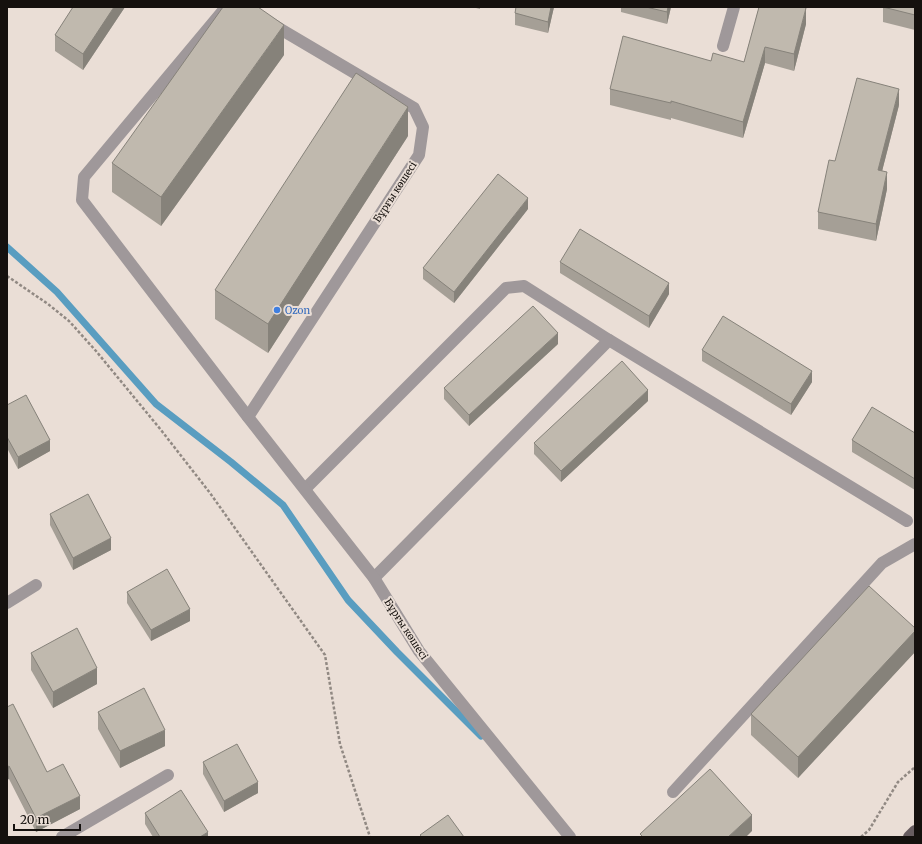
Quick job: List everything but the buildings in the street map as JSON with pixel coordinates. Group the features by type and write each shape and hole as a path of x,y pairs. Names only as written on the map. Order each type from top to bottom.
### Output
{"main road":[{"path":"909,837 915,831"}],"street":[{"name":"Бұрғы көшесі","path":"226,7 84,177 82,200 374,578 419,651 570,837"},
{"name":"Бұрғы көшесі","path":"243,7 414,108 423,126 419,155 248,416"},
{"path":"723,46 734,7"},
{"path":"305,489 506,288 524,286 609,340 907,520"},
{"path":"374,578 609,340"},
{"path":"673,792 882,563 915,544"},
{"path":"7,603 36,585"},
{"path":"62,837 168,776"}],"path":[{"path":"7,276 48,304 64,317 96,351 210,492 325,655 340,744 370,837"},
{"path":"862,837 869,830 898,782 915,767"}],"waterway":[{"path":"7,247 57,292 156,404 231,462 283,505 348,600 397,652 481,736"}],"place":[{"name":"Ozon","path":"277,310"}]}
